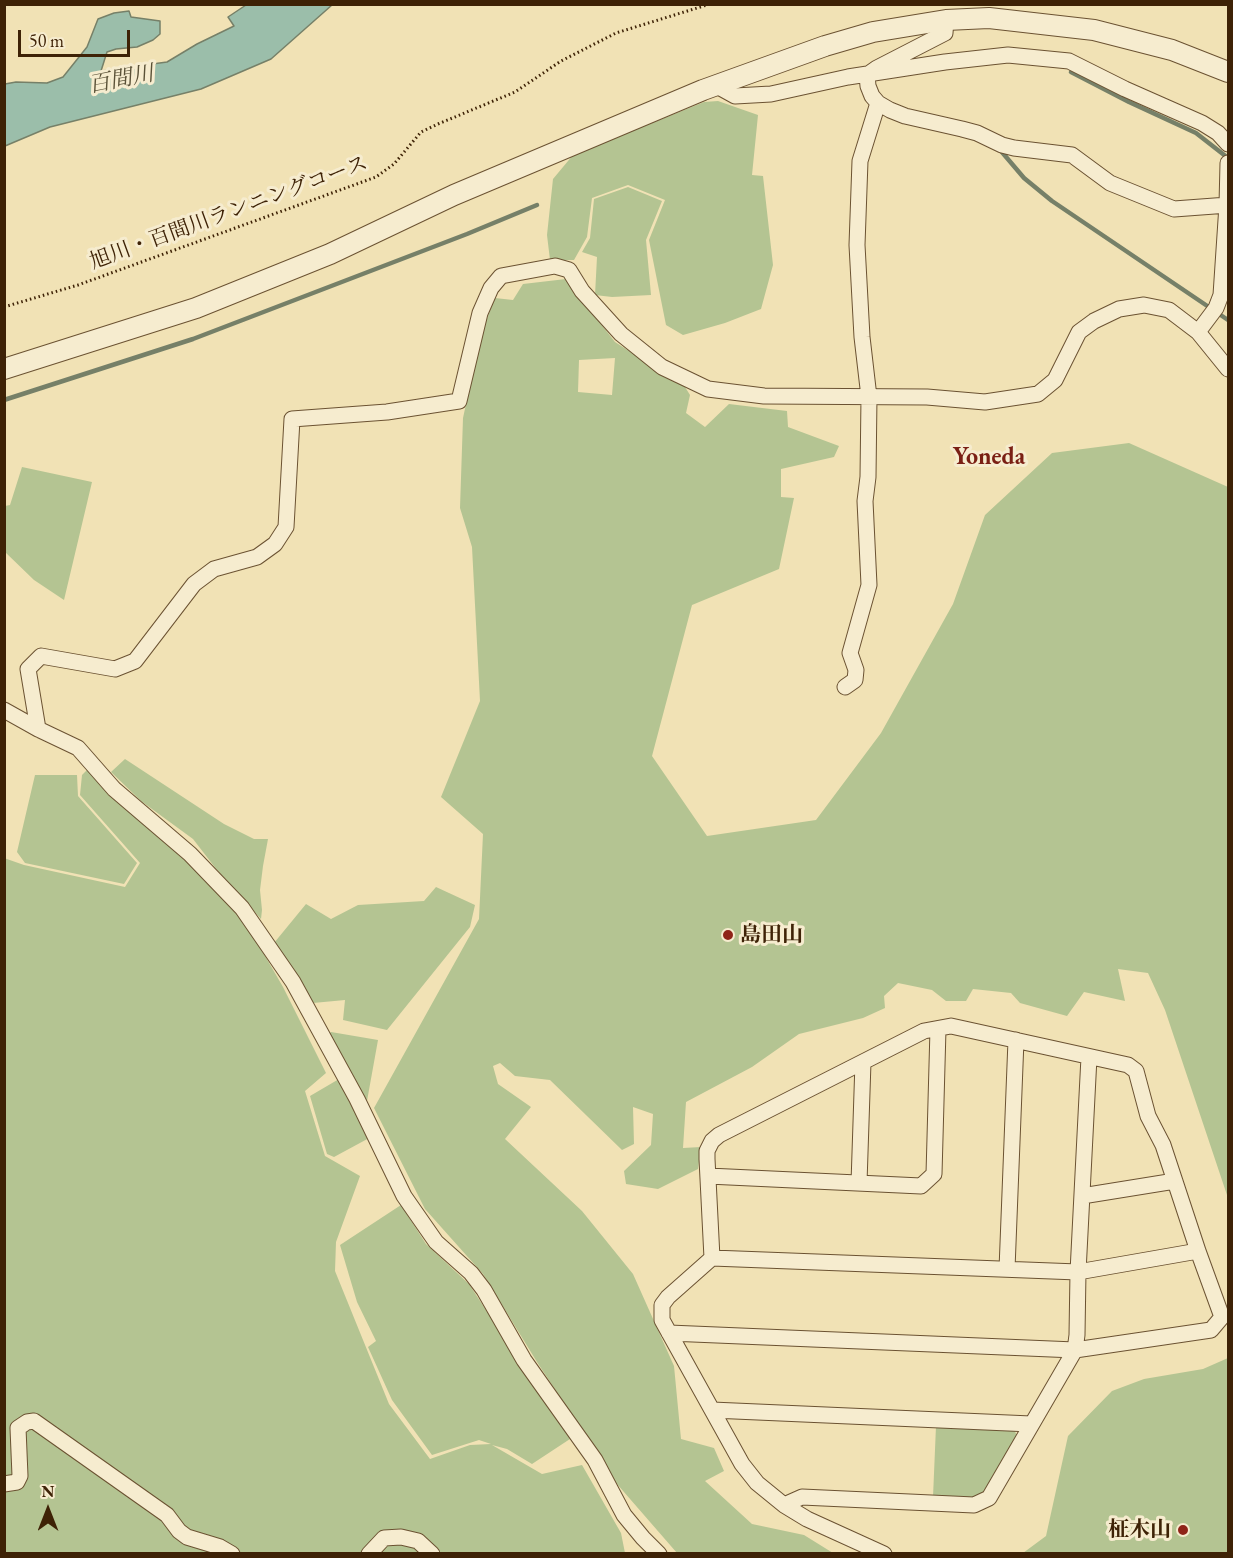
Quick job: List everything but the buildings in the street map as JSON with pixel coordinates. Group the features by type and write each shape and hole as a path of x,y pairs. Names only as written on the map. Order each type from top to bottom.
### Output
{"street":[{"path":"867,75 945,33 945,12"},
{"path":"4,369 196,308 330,254 454,195 715,85 825,46 945,12 1094,30 1172,50 1228,72"},
{"path":"715,85 735,96 771,94 848,77 1008,55 1069,61 1202,123 1218,133 1228,144"},
{"path":"867,75 868,86 878,103 904,116 977,133 1014,148 1072,155 1110,183 1174,209 1228,205"},
{"path":"844,687 855,680 856,670 850,653 869,585 865,501 868,477 869,397 862,337 857,245 860,161 878,103"},
{"path":"1198,332 1214,310 1221,295 1228,205 1228,163"},
{"path":"38,729 28,669 41,656 115,669 135,662 194,584 214,569 257,557 275,544 286,527 292,419 387,412 459,401 480,312 491,288 501,276 555,266 569,270 582,291 621,334 662,368 708,389 764,396 927,397 985,402 1038,394 1055,380 1079,332 1094,321 1119,309 1144,305 1168,310 1198,332 1228,369"},
{"path":"4,710 78,748 114,789 190,854 242,908 298,992 357,1098 404,1196 436,1242 471,1273 484,1290 524,1360 595,1460 624,1515 659,1554"},
{"path":"669,1333 1075,1350 1211,1330 1222,1317 1163,1145 1148,1116 1136,1071 1128,1065 951,1026 924,1031 719,1136 712,1142 707,1151 712,1258"},
{"path":"708,1176 921,1186 934,1174 938,1029"},
{"path":"1007,1269 1016,1040"},
{"path":"783,1505 802,1497 974,1505 989,1498 1075,1350 1089,1057"},
{"path":"859,1183 863,1062"},
{"path":"1082,1196 1175,1181"},
{"path":"884,1554 807,1519 783,1505 757,1483 742,1464 662,1320 662,1305 668,1297 712,1258 1078,1272 1198,1251"},
{"path":"712,1410 1031,1425"},
{"path":"4,1484 17,1482 20,1476 18,1428 27,1422 34,1421 167,1515 179,1531 187,1537 220,1547 232,1554"},
{"path":"369,1554 384,1538 401,1537 418,1541 432,1554"}],"path":[{"name":"旭川・百間川ランニングコース","path":"4,307 78,285 376,177 394,164 421,132 515,92 561,61 616,33 710,4"}],"shaded area":[{"path":"718,101 758,115 752,175 763,176 773,265 761,309 725,323 683,335 666,325 649,240 665,200 628,185 592,198 587,237 574,260 550,260 547,235 553,179 573,155 704,102"},
{"path":"628,187 662,201 646,240 651,295 612,297 595,295 597,257 582,252 590,238 594,199"},
{"path":"566,279 615,342 685,387 690,395 686,413 705,427 729,404 787,411 788,427 839,446 834,457 781,469 781,497 794,498 779,569 692,605 652,756 707,836 816,820 881,733 953,604 985,515 1052,453 1129,443 1228,487 1228,1198 1165,1010 1148,973 1118,969 1125,1001 1084,992 1067,1016 1020,1003 1011,993 973,989 966,1001 946,1001 932,990 898,983 884,996 885,1008 863,1018 799,1034 752,1067 686,1102 683,1148 701,1147 698,1169 658,1189 626,1184 624,1171 651,1145 653,1114 633,1107 634,1144 622,1150 550,1080 515,1076 500,1063 493,1066 498,1084 531,1107 505,1139 582,1211 633,1274 674,1366 681,1439 714,1448 724,1471 705,1481 752,1524 804,1535 833,1553 677,1553 617,1484 537,1362 483,1274 425,1209 374,1108 479,919 483,834 441,797 480,701 472,547 460,508 463,418 481,334 495,298 513,300 523,284","holes":["615,358 612,395 578,392 579,360"]},
{"path":"22,467 92,482 64,600 34,580 5,552 5,506 10,505"},
{"path":"125,759 224,824 254,839 268,839 260,890 261,919 193,839 141,801 111,772"},
{"path":"90,767 176,846 238,909 283,987 326,1073 305,1091 325,1156 360,1176 336,1242 335,1271 389,1404 430,1459 470,1445 491,1444 479,1440 432,1455 392,1400 368,1347 376,1341 357,1302 340,1245 401,1205 426,1244 469,1284 570,1439 532,1464 507,1449 492,1445 542,1474 582,1465 621,1533 625,1553 5,1553 4,858 24,865 125,887 140,863 80,795 82,775"},
{"path":"35,775 77,775 78,796 137,863 124,884 25,863 17,852"},
{"path":"436,887 475,905 470,927 387,1030 343,1020 345,1000 313,1003 274,943 306,904 331,919 358,905 424,901"},
{"path":"331,1032 378,1040 367,1101 328,1035"},
{"path":"339,1079 371,1137 334,1157 327,1154 310,1096"},
{"path":"1228,1358 1228,1553 1023,1553 1046,1536 1068,1436 1112,1391 1144,1379 1203,1369"},
{"path":"936,1426 1014,1430 1018,1437 984,1493 974,1499 933,1497"}],"water":[{"name":"百間川","path":"246,5 332,5 271,59 201,89 50,127 5,146 5,84 47,83 63,77 87,47 98,19 114,13 129,11 131,17 160,21 160,34 153,40 137,47 107,52 101,71 167,62 234,26 228,17"}],"waterway":[{"path":"1071,72 1196,133 1228,158"},
{"path":"1001,151 1024,178 1052,201 1228,320"},
{"path":"4,400 193,339 537,205"}],"place":[{"name":"島田山","path":"728,935"},
{"name":"柾木山","path":"1183,1530"}],"district":[{"name":"Yoneda","path":"989,457"}]}
